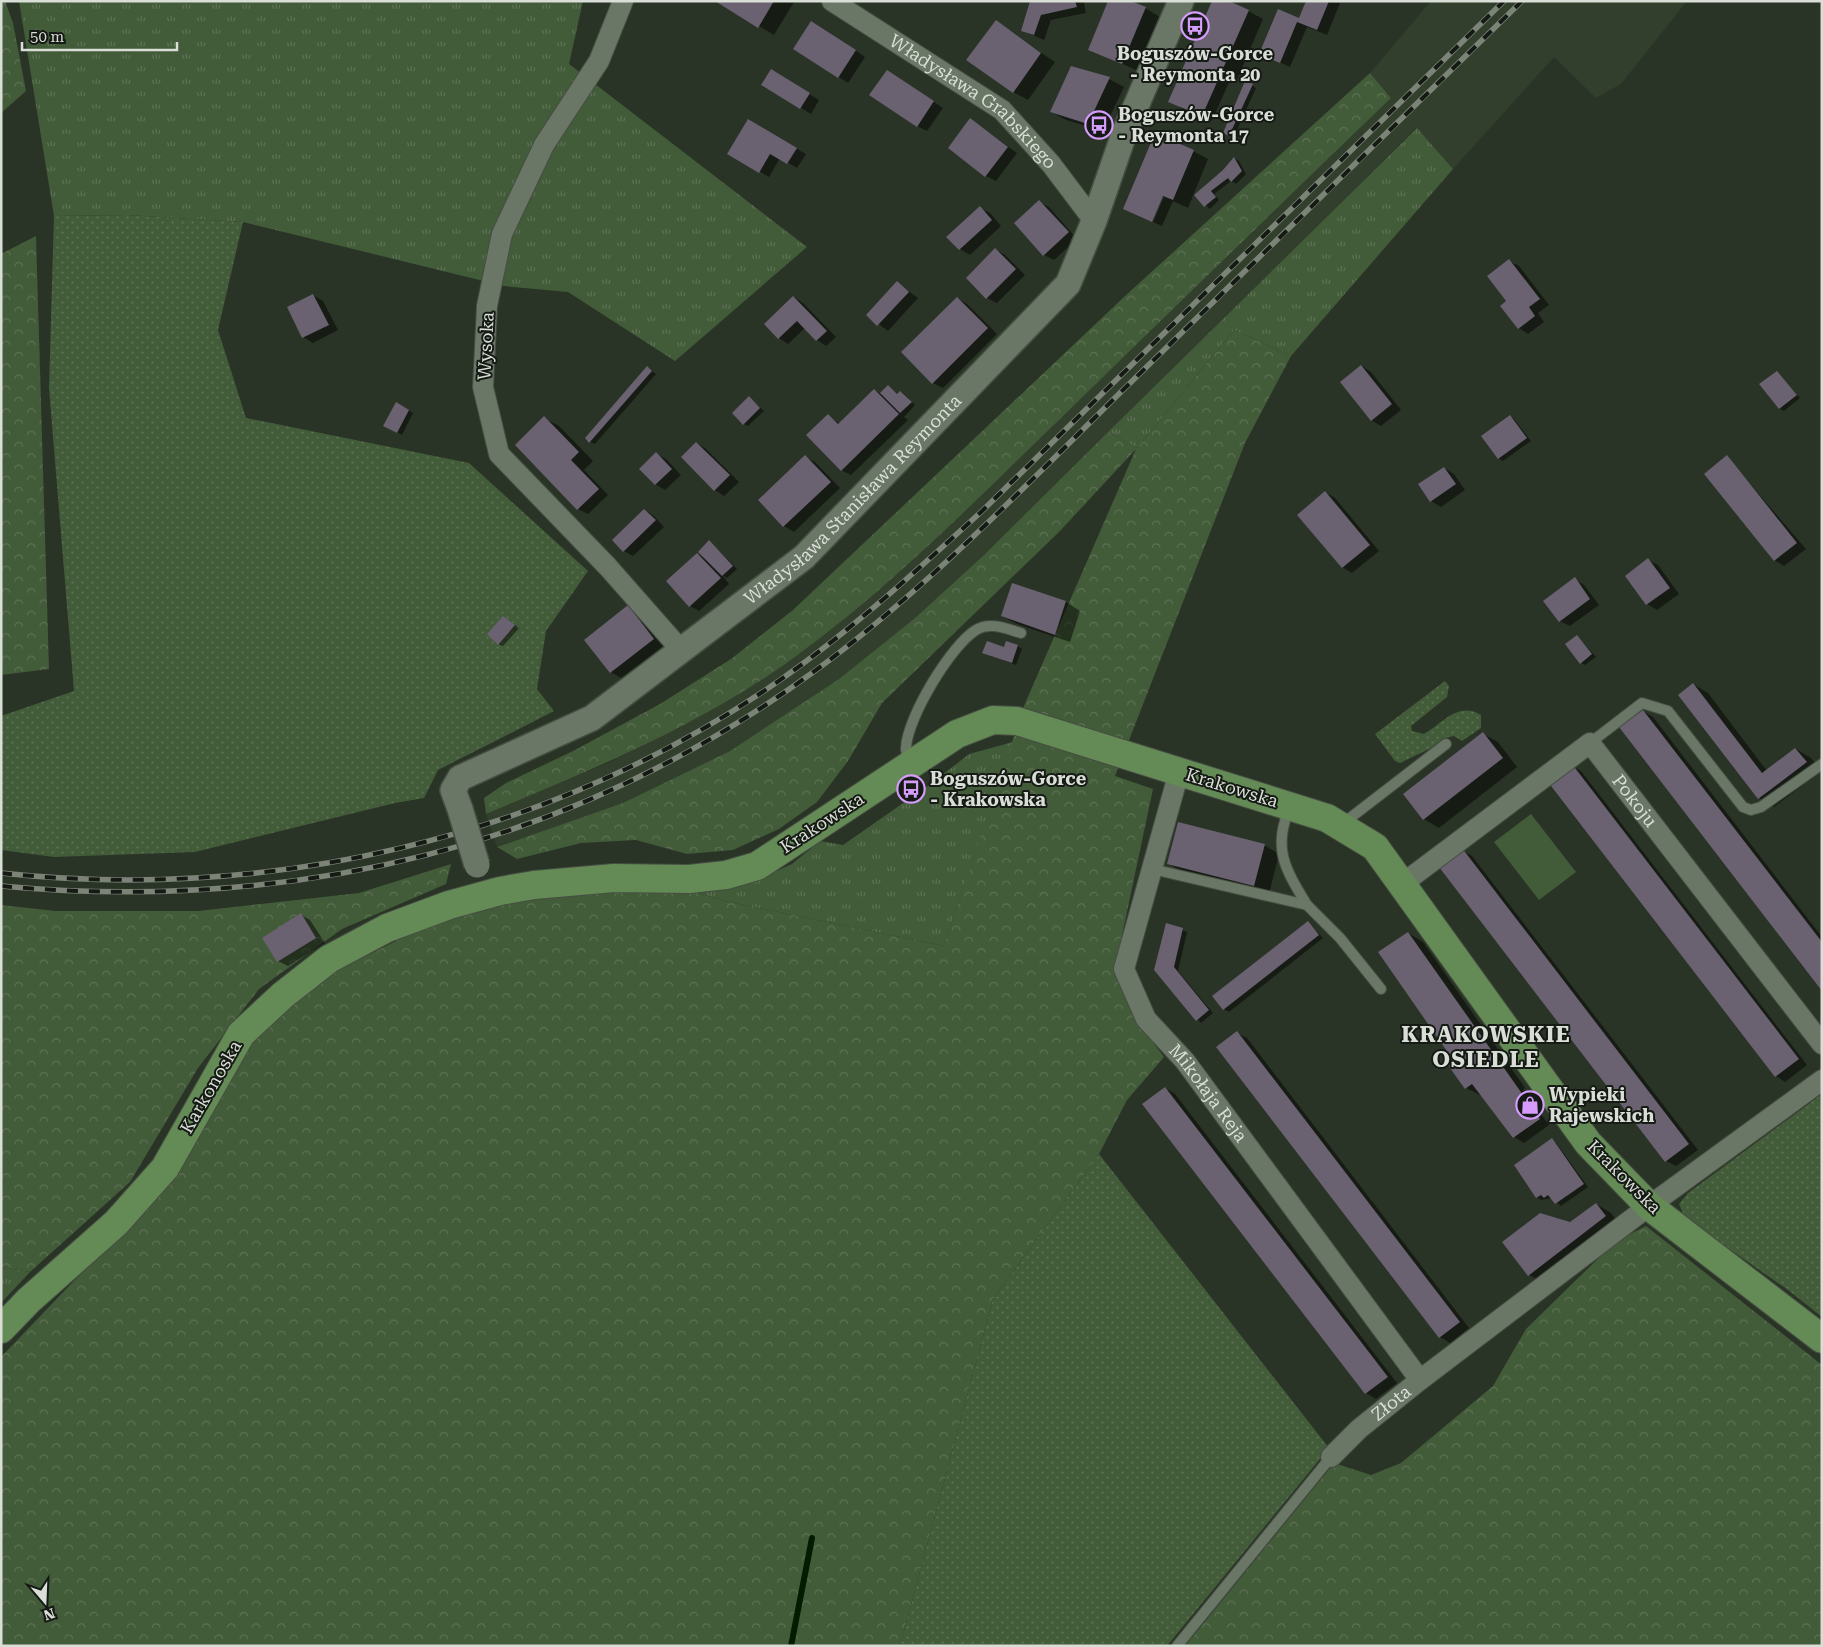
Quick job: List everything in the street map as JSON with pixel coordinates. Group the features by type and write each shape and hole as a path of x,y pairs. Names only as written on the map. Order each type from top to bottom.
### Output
{"main road":[{"name":"Krakowska","path":"474,898 534,884 614,878 689,879 726,875 757,866 957,734 993,720 1017,721 1327,818 1376,847 1588,1143 1649,1206 1822,1338"},
{"name":"Karkonoska","path":"1,1329 29,1300 116,1223 165,1168 241,1034 283,994 337,954 387,928 474,898"}],"street":[{"name":"Wysoka","path":"623,1 599,61 544,145 502,234 487,306 483,386 499,454 608,567 681,650"},
{"name":"Władysława Stanisława Reymonta","path":"474,898 477,865 453,790 460,778 592,718 804,557 1068,284 1094,221 1122,141 1180,1"},
{"name":"Władysława Grabskiego","path":"843,4 1002,110 1051,164 1094,221"},
{"path":"1402,884 1590,743"},
{"name":"Pokoju","path":"1590,743 1822,1044"},
{"name":"Mikołaja Reja","path":"1170,769 1152,869 1124,969 1146,1019 1185,1061 1420,1380"},
{"name":"Złota","path":"1331,1457 1359,1429 1420,1380 1649,1206 1822,1080"}],"lane":[{"path":"912,764 905,750 908,734 930,687 952,654 976,630 991,625 1021,633"},
{"path":"1590,743 1642,703 1668,711 1743,807 1751,810 1761,807 1822,764"},
{"path":"1340,826 1446,744"},
{"path":"1290,806 1280,834 1281,853 1289,876 1307,905 1340,938 1381,989"},
{"path":"1152,869 1307,905"},
{"name":"Złota","path":"1176,1646 1331,1457"}],"shaded area":[{"path":"1431,1 1687,1 1621,84 1596,98 1554,57 1453,169 1416,128 984,555 915,618 839,679 730,751 624,803 497,847 486,814 608,763 705,714 802,652 886,583 978,498 1391,98 1370,73"}],"green space":[{"path":"1,1 5,1 13,23 26,91 1,113"},
{"path":"19,1 583,1 569,64 807,247 675,361 568,292 504,286 243,222 127,215 54,216"},
{"path":"1370,73 1391,98 966,510 903,569 837,625 766,677 690,722 609,761 486,814 484,798 506,783 575,750 660,704 731,659 793,610 1124,297"},
{"path":"1417,128 1453,169 1291,356 1234,330 1137,448 1108,432"},
{"path":"127,215 243,222 218,330 246,418 469,463 588,571 546,631 537,689 554,711 438,770 424,798 395,803 195,852 54,857 1,850 1,716 74,691 49,388 54,216"},
{"path":"36,236 49,669 1,675 1,254"},
{"path":"1234,330 1291,356 1245,443 1115,776 1153,789 1114,973 1140,1025 1164,1057 1127,1100 1099,1154 993,1299 900,1646 1,1646 1,1357 117,1236 250,1043 291,1005 338,970 414,932 467,912 533,893 679,887 725,901 944,946 1024,706 1136,449 1060,531 882,703 848,761 817,802 779,829 733,850 687,854 636,840 581,843 517,859 497,847 623,803 730,751 839,679 915,618 984,555 1108,432 1137,448"},
{"path":"1445,681 1449,686 1447,697 1411,726 1412,731 1424,734 1458,712 1465,711 1473,711 1481,715 1481,728 1462,741 1454,736 1445,738 1431,748 1400,763 1395,761 1375,734"},
{"path":"1013,742 944,946 725,901 679,887 744,885 792,864 820,841 843,845 932,783 969,754"},
{"path":"1531,814 1576,872 1539,900 1494,842"},
{"path":"451,864 446,884 342,929 259,989 198,1068 130,1182 30,1272 1,1267 1,905 56,911 198,911 359,893"},
{"path":"1822,1094 1822,1317 1788,1290 1685,1218 1679,1204 1688,1193"},
{"path":"1099,1154 1329,1448 1167,1646 900,1646 993,1299"},
{"path":"1646,1226 1822,1365 1822,1646 1185,1646 1334,1463 1371,1475 1401,1463 1493,1386 1526,1329 1616,1241"},
{"path":"1,1267 30,1272 1,1303"}],"building":[{"path":"715,1 774,1 758,28"},
{"path":"1030,1 1075,1 1077,7 1041,15 1034,35 1021,31"},
{"path":"1108,1 1131,1 1146,7 1122,64 1088,50"},
{"path":"1212,1 1229,1 1249,10 1202,116 1168,102"},
{"path":"1306,1 1329,1 1317,30 1297,22 1280,63 1259,54 1278,9 1299,18"},
{"path":"996,20 1041,53 1013,93 966,60"},
{"path":"811,21 856,50 838,78 793,49"},
{"path":"1071,66 1110,77 1088,124 1050,112"},
{"path":"771,69 810,93 800,109 761,85"},
{"path":"887,70 934,101 917,127 869,95"},
{"path":"1245,81 1253,84 1229,136 1223,133"},
{"path":"970,118 1008,147 985,177 948,148"},
{"path":"748,119 797,148 787,164 770,154 759,173 727,154"},
{"path":"1155,133 1194,150 1173,200 1163,196 1152,222 1123,209"},
{"path":"1234,157 1242,171 1231,182 1228,178 1211,191 1216,197 1204,207 1194,195 1223,170"},
{"path":"1039,200 1069,232 1043,256 1014,223"},
{"path":"980,206 992,220 959,250 946,237"},
{"path":"995,248 1016,269 986,299 966,278"},
{"path":"1509,259 1540,299 1529,307 1535,316 1518,329 1500,306 1506,301 1487,276"},
{"path":"897,281 909,292 877,326 866,315"},
{"path":"313,294 329,325 302,338 287,307"},
{"path":"793,296 827,331 816,341 797,321 778,339 764,324"},
{"path":"957,297 988,328 932,384 901,352"},
{"path":"1361,365 1392,404 1371,421 1340,382"},
{"path":"647,366 652,371 589,443 585,438"},
{"path":"1777,371 1797,395 1779,409 1759,384"},
{"path":"888,385 897,394 900,391 912,402 900,413 880,393"},
{"path":"874,389 899,414 841,471 806,435 828,414 838,424"},
{"path":"749,396 760,408 743,425 732,413"},
{"path":"396,402 409,410 397,433 383,426"},
{"path":"1510,415 1527,438 1498,459 1481,436"},
{"path":"544,416 579,452 571,460 599,489 577,510 515,445"},
{"path":"696,442 730,475 714,491 681,457"},
{"path":"656,452 672,469 655,485 639,469"},
{"path":"805,455 831,482 783,527 758,500"},
{"path":"1727,455 1797,543 1774,561 1704,474"},
{"path":"1444,467 1456,484 1430,502 1418,484"},
{"path":"1325,491 1370,545 1342,568 1297,515"},
{"path":"644,509 656,520 623,552 612,540"},
{"path":"709,540 733,566 722,576 698,552"},
{"path":"697,553 721,578 689,607 666,581"},
{"path":"1648,558 1670,588 1646,605 1625,576"},
{"path":"1575,577 1590,599 1559,622 1543,601"},
{"path":"1012,583 1066,601 1055,635 1001,616"},
{"path":"628,605 654,639 610,673 584,640"},
{"path":"503,616 515,625 498,645 487,634"},
{"path":"1577,635 1592,654 1580,664 1565,644"},
{"path":"987,641 1004,647 1006,641 1018,645 1012,663 982,653"},
{"path":"1693,683 1762,773 1795,748 1807,762 1758,799 1678,695"},
{"path":"1643,710 1822,942 1822,991 1619,727"},
{"path":"1483,732 1503,758 1423,820 1403,794"},
{"path":"1572,764 1799,1059 1775,1077 1548,782"},
{"path":"1178,822 1265,844 1254,886 1167,864"},
{"path":"1462,848 1689,1144 1665,1162 1439,867"},
{"path":"301,913 316,938 277,962 262,938"},
{"path":"1308,921 1319,935 1223,1010 1212,996"},
{"path":"1166,923 1183,928 1174,967 1209,1010 1196,1021 1154,970"},
{"path":"1408,932 1540,1119 1513,1138 1472,1084 1465,1089 1445,1061 1451,1057 1378,952"},
{"path":"1237,1031 1460,1322 1439,1338 1216,1047"},
{"path":"1165,1087 1388,1377 1365,1394 1142,1104"},
{"path":"1552,1138 1584,1184 1555,1204 1548,1195 1544,1198 1541,1195 1536,1198 1514,1165"},
{"path":"1596,1203 1606,1216 1528,1276 1502,1242 1540,1213 1570,1222"}],"waterway":[{"path":"791,1646 812,1538"}],"railway":[{"path":"1,873 101,880 202,878 302,867 400,848 497,821 590,785 681,741 767,689 795,669 877,605 929,559 981,512 1504,1"},
{"path":"1,886 110,892 218,889 324,876 427,855 527,824 625,783 720,733 812,673 854,641 935,572 1522,1"}],"place":[{"name":"Boguszów-Gorce - Reymonta 20","path":"1195,26"},
{"name":"Boguszów-Gorce - Reymonta 17","path":"1099,125"},
{"name":"Boguszów-Gorce - Krakowska","path":"911,789"},
{"name":"Wypieki Rajewskich","path":"1530,1105"}],"district":[{"name":"KRAKOWSKIE OSIEDLE","path":"1486,1046"}]}
